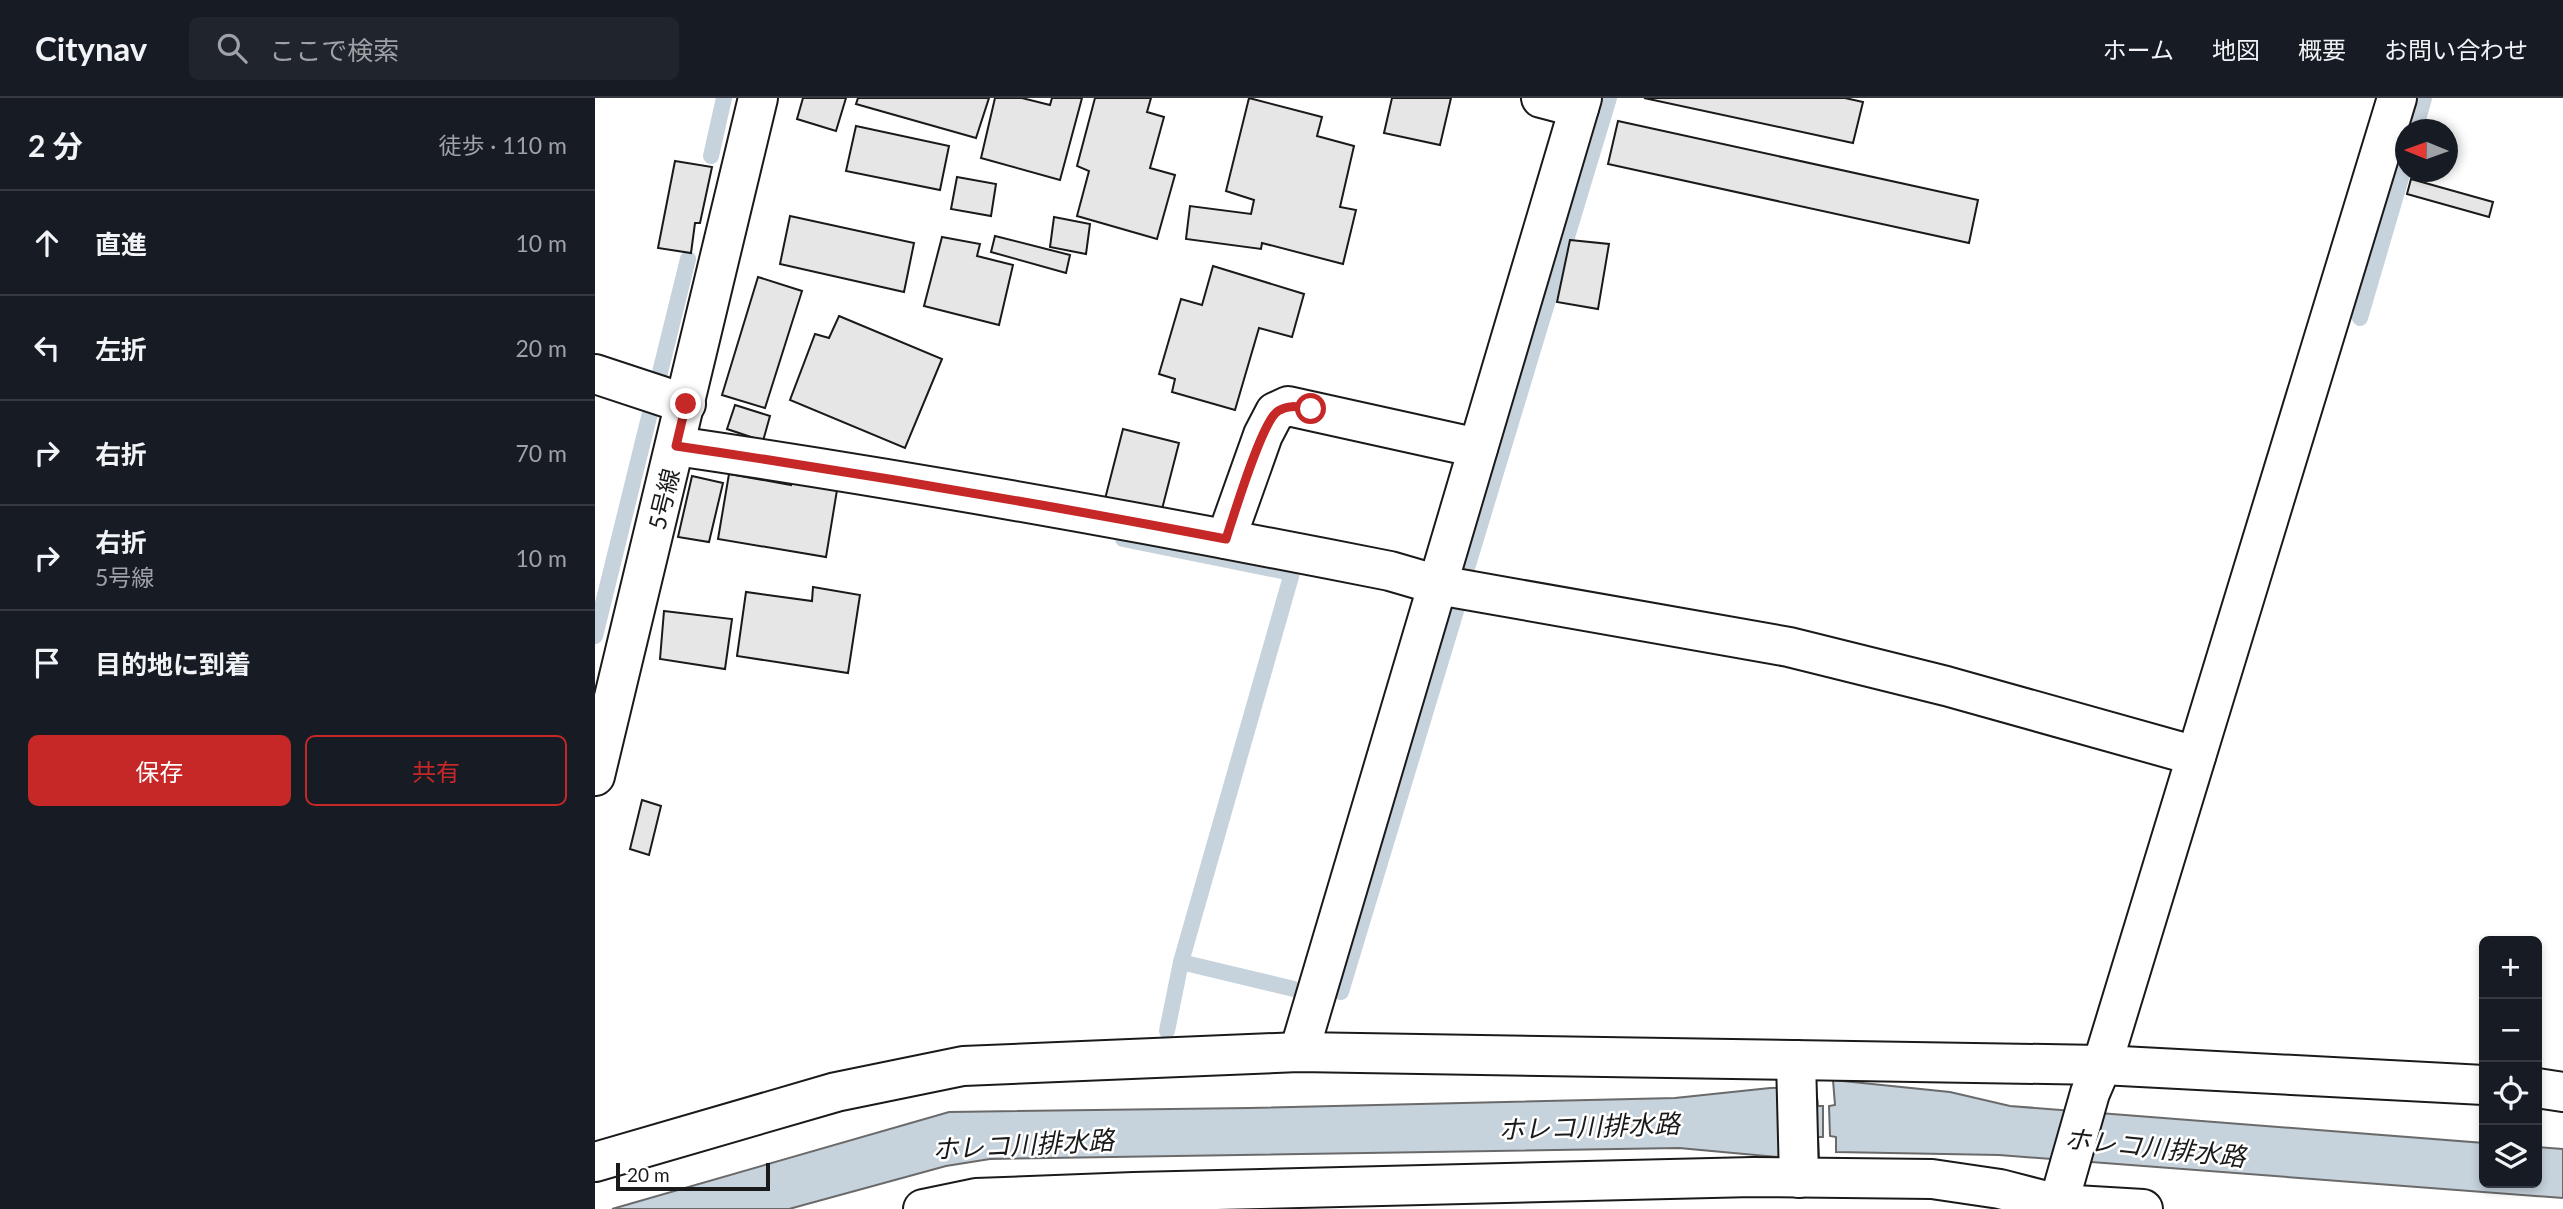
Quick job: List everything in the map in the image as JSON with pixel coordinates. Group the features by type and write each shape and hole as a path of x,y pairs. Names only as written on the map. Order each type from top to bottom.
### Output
{"street":[{"name":"5号線","path":"595,776 758,98"},
{"path":"1299,1052 1581,103 1541,98"},
{"path":"2060,1199 2397,98"},
{"path":"595,374 686,404"},
{"path":"1226,539 1263,435 1276,412 1288,406 1478,448"},
{"path":"676,446 854,473 1226,539 1389,571 1438,585 1789,647 1946,686 2196,756"},
{"path":"595,1162 836,1092 963,1066 1299,1052 1796,1060 2096,1079 2479,1085"},
{"path":"1796,1060 1799,1178"},
{"path":"2542,1089 2563,1092"},
{"path":"923,1209 976,1198 1134,1192 1799,1178 1932,1179 2143,1209"}],"water":[{"name":"ホレコ川排水路","path":"1833,1080 1950,1092 2010,1106 2479,1143 2479,1188 2542,1188 2542,1147 2563,1149 2563,1198 1999,1155 1836,1152 1836,1137 1830,1136 1829,1106 1835,1105"},
{"name":"ホレコ川排水路","path":"1816,1087 1818,1106 1823,1106 1823,1137 1818,1137 1819,1156 1777,1157 1679,1148 990,1159 946,1166 789,1209 612,1209 949,1112 1675,1098 1770,1088"}],"building":[{"path":"803,98 846,98 836,131 797,119"},
{"path":"858,98 989,98 976,138 856,104"},
{"path":"995,98 1022,98 1050,105 1052,98 1082,98 1060,180 981,158"},
{"path":"1095,98 1151,98 1147,112 1164,117 1150,168 1175,175 1157,239 1077,216 1089,171 1077,166"},
{"path":"1249,98 1322,117 1317,136 1354,146 1340,207 1356,210 1343,264 1262,243 1261,249 1186,239 1190,206 1251,214 1254,200 1226,191"},
{"path":"1392,98 1451,98 1440,145 1384,133"},
{"path":"1644,98 1845,98 1863,102 1853,143"},
{"path":"1618,121 1978,200 1969,243 1608,164"},
{"path":"856,126 949,146 940,190 846,171"},
{"path":"675,161 712,167 700,223 695,223 691,253 658,248"},
{"path":"957,177 996,184 991,216 951,209"},
{"path":"2410,182 2422,182 2493,202 2489,217 2407,194"},
{"path":"790,216 914,243 904,292 780,264"},
{"path":"1054,217 1090,224 1086,254 1050,247"},
{"path":"995,236 1070,255 1066,273 991,252"},
{"path":"942,237 980,244 977,256 1013,265 999,325 924,306"},
{"path":"1570,240 1609,244 1598,309 1557,302"},
{"path":"1213,266 1304,294 1292,337 1259,328 1235,410 1172,392 1175,379 1159,374 1181,299 1202,305"},
{"path":"758,277 802,291 765,408 722,395"},
{"path":"839,316 942,359 905,448 790,400 815,334 829,338"},
{"path":"735,405 770,416 763,441 727,429"},
{"path":"1123,429 1179,443 1161,513 1105,499"},
{"path":"729,474 791,485 792,475 838,484 826,557 718,539"},
{"path":"692,476 723,483 709,542 678,537"},
{"path":"813,587 860,595 848,673 737,656 746,592 812,601"},
{"path":"664,611 732,619 725,669 660,659"},
{"path":"642,800 661,806 649,855 630,849"}],"waterway":[{"path":"711,156 724,98"},
{"path":"1465,575 1609,98"},
{"path":"2418,119 2424,98"},
{"path":"2360,318 2400,182"},
{"path":"595,636 688,259"},
{"path":"1123,539 1292,573 1181,962 1167,1031"},
{"path":"1341,992 1459,601"},
{"path":"1181,962 1294,989"}],"route":[{"path":"686,404 676,446 827,468 1226,539 1263,435 1276,412 1288,406 1311,409"}]}
